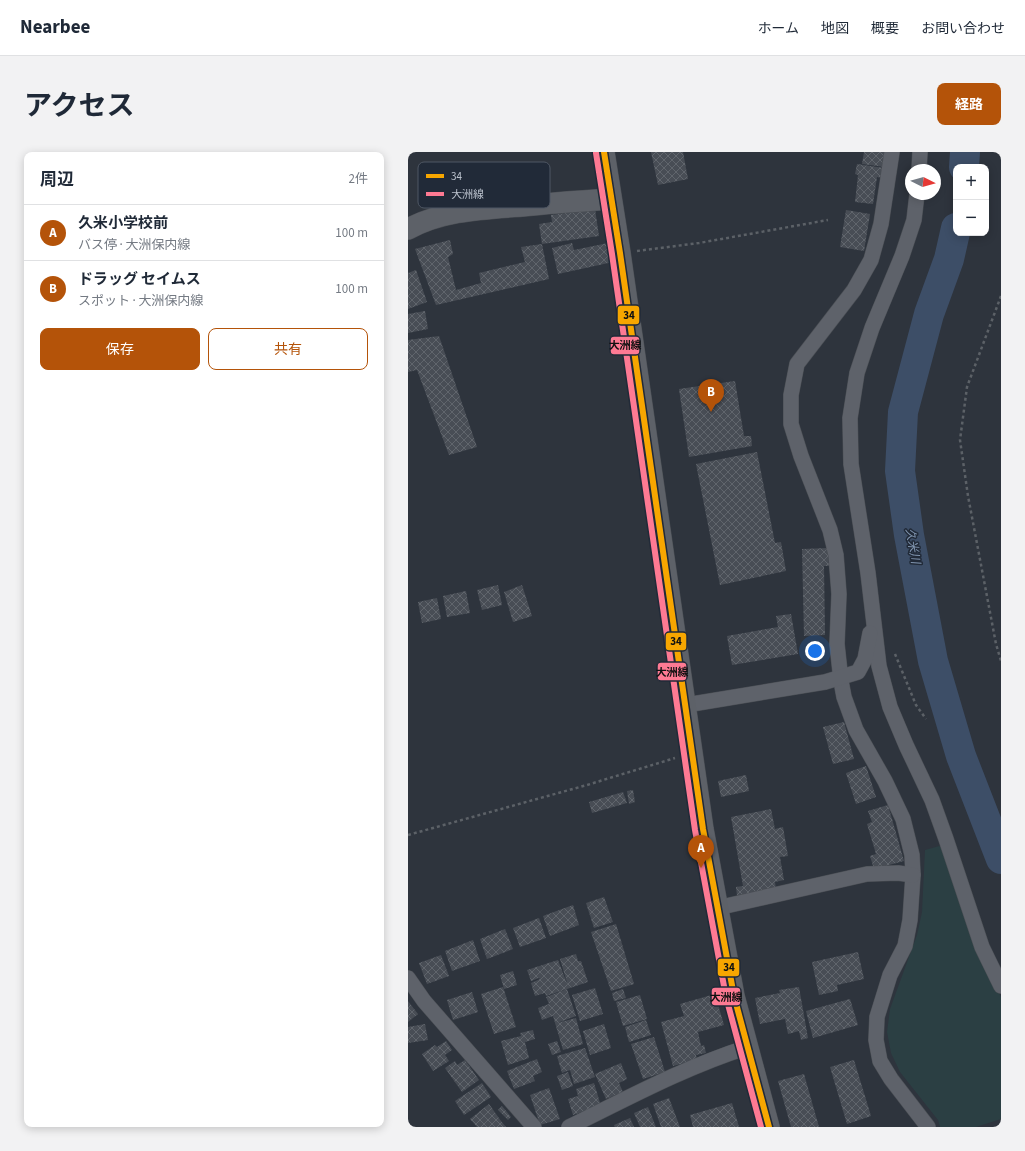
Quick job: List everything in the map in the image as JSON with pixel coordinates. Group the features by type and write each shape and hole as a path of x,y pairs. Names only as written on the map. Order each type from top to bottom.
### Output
{"main road":[{"path":"604,152 704,830 717,908 734,996 769,1127"},
{"path":"550,203 611,198"},
{"path":"408,229 421,222 444,215 490,208"}],"street":[{"path":"892,152 881,224 871,260 854,290 797,364 791,395 791,424 800,456 830,530 836,555 839,594 837,644 840,678 844,697 856,730 885,781 903,819 912,855 914,875 910,920 905,946 890,975 877,1017 876,1040 880,1061 928,1127"},
{"path":"919,164 920,152"},
{"path":"916,200 914,220 902,256 872,328 857,373 850,418 851,464 867,566 879,666 890,707 932,800 982,946 1001,986"},
{"path":"686,705 824,682 858,672 865,658 869,642 872,613"},
{"path":"717,908 867,874 898,873 914,875"},
{"path":"408,978 424,1001 534,1127"},
{"path":"569,1127 665,1079 723,1055 748,1047"}],"path":[{"path":"620,253 699,243 828,220"},
{"path":"1001,296 967,387 960,440 968,496 996,644 1001,661"},
{"path":"893,651 916,705 926,719"},
{"path":"408,835 587,785 693,753"}],"green space":[{"path":"943,845 977,948 1001,997 1001,1119 976,1127 940,1127 938,1120 900,1072 891,1053 887,1032 890,1009 917,935 922,912 925,850"}],"building":[{"path":"651,152 683,152 688,179 658,185"},
{"path":"864,152 888,152 885,167 862,164"},
{"path":"857,164 884,168 883,178 877,177 873,204 855,202 858,175 855,174"},
{"path":"595,209 599,236 542,244 539,224 552,222 551,215"},
{"path":"846,210 870,214 864,251 840,247"},
{"path":"450,240 453,254 448,257 456,290 481,283 479,273 525,262 521,247 542,244 549,279 436,305 415,249"},
{"path":"572,243 574,250 608,243 613,262 558,274 552,248"},
{"path":"416,270 427,302 408,309 408,273"},
{"path":"425,311 428,329 408,333 408,314"},
{"path":"439,336 477,447 449,455 417,370 408,372 408,340"},
{"path":"735,381 744,436 751,436 752,446 689,457 679,389"},
{"path":"757,452 775,543 781,542 786,571 720,585 696,464"},
{"path":"828,548 829,566 824,566 825,635 804,636 802,549"},
{"path":"498,585 502,605 482,610 477,590"},
{"path":"522,585 532,616 513,622 504,592"},
{"path":"466,591 470,613 447,617 443,596"},
{"path":"437,598 441,619 422,623 418,602"},
{"path":"791,614 798,654 732,665 727,636 778,627 776,616"},
{"path":"844,722 854,759 833,764 823,727"},
{"path":"866,766 876,797 856,804 846,773"},
{"path":"746,775 749,791 721,797 718,781"},
{"path":"633,790 635,802 629,804 627,791"},
{"path":"623,792 627,803 592,813 589,802"},
{"path":"888,805 904,861 874,869 870,856 876,854 867,824 872,822 868,811"},
{"path":"771,809 775,829 783,827 788,856 780,857 784,880 775,882 776,889 737,896 736,887 743,886 731,817"},
{"path":"604,897 613,922 594,928 586,903"},
{"path":"573,905 579,925 550,936 543,916"},
{"path":"539,918 546,938 520,947 513,928"},
{"path":"616,924 634,984 611,991 591,932"},
{"path":"505,929 513,949 487,959 480,939"},
{"path":"473,940 480,961 452,971 445,951"},
{"path":"858,952 864,979 837,985 838,991 819,995 812,962"},
{"path":"576,954 578,961 581,961 588,982 546,996 545,993 535,996 531,983 540,979 531,981 527,970 558,960 568,986 560,959"},
{"path":"441,955 449,976 427,984 419,963"},
{"path":"513,971 517,985 504,989 500,975"},
{"path":"503,987 516,1027 494,1034 481,994"},
{"path":"799,987 808,1038 801,1040 799,1031 788,1034 785,1019 760,1024 755,998 780,993 779,990"},
{"path":"595,988 603,1014 580,1021 572,995"},
{"path":"567,989 576,1016 557,1023 576,1018 583,1044 563,1050 553,1016 542,1020 538,1008 549,1004 546,997"},
{"path":"623,989 626,998 614,1001 612,993"},
{"path":"472,992 478,1012 453,1020 447,1000"},
{"path":"715,994 724,1025 698,1032 701,1046 704,1045 706,1053 696,1055 697,1060 673,1066 661,1022 684,1016 680,1004"},
{"path":"640,995 647,1019 623,1026 616,1002"},
{"path":"850,999 858,1025 813,1038 806,1011"},
{"path":"408,1001 418,1014 408,1022"},
{"path":"646,1020 651,1035 629,1042 625,1027"},
{"path":"425,1024 428,1040 408,1043 408,1027"},
{"path":"604,1024 611,1048 590,1055 583,1031"},
{"path":"533,1030 535,1039 525,1042 529,1058 508,1065 501,1041 521,1036 520,1033"},
{"path":"654,1037 665,1072 643,1079 631,1044"},
{"path":"446,1041 452,1050 445,1055 449,1061 433,1071 422,1054 435,1045 437,1047"},
{"path":"557,1041 561,1052 552,1055 548,1044"},
{"path":"585,1048 595,1077 574,1084 570,1070 562,1073 557,1056"},
{"path":"537,1059 542,1072 533,1076 535,1081 514,1089 507,1071"},
{"path":"465,1060 479,1080 462,1092 445,1068 455,1061 457,1065"},
{"path":"854,1060 871,1116 847,1124 830,1067"},
{"path":"621,1063 627,1079 619,1083 623,1092 606,1099 595,1074"},
{"path":"568,1072 573,1086 562,1090 557,1076"},
{"path":"804,1074 819,1127 791,1127 778,1081"},
{"path":"482,1083 491,1097 464,1115 455,1101"},
{"path":"594,1083 601,1106 573,1115 568,1099 578,1096 576,1089"},
{"path":"549,1088 560,1119 540,1125 530,1095"},
{"path":"669,1098 680,1127 661,1127 653,1104"},
{"path":"732,1103 739,1127 693,1127 690,1115"},
{"path":"489,1104 506,1127 477,1127 470,1119"},
{"path":"502,1106 511,1117 508,1120 498,1110"},
{"path":"648,1107 656,1127 640,1127 634,1113"},
{"path":"630,1118 634,1127 615,1127 614,1125"}],"waterway":[{"name":"久米川","path":"964,164 965,152"},
{"name":"久米川","path":"954,236 949,259 929,314 903,412 900,471 909,535 933,661 961,756 1001,859"}],"transit line":[{"name":"34","path":"604,152 620,253 703,829 734,996 769,1127"},
{"name":"大洲線","path":"596,153 612,254 695,830 726,997 761,1127"}],"place":[{"name":"ドラッグ セイムス","path":"711,412"},
{"name":"久米小学校前","path":"701,868"}]}
